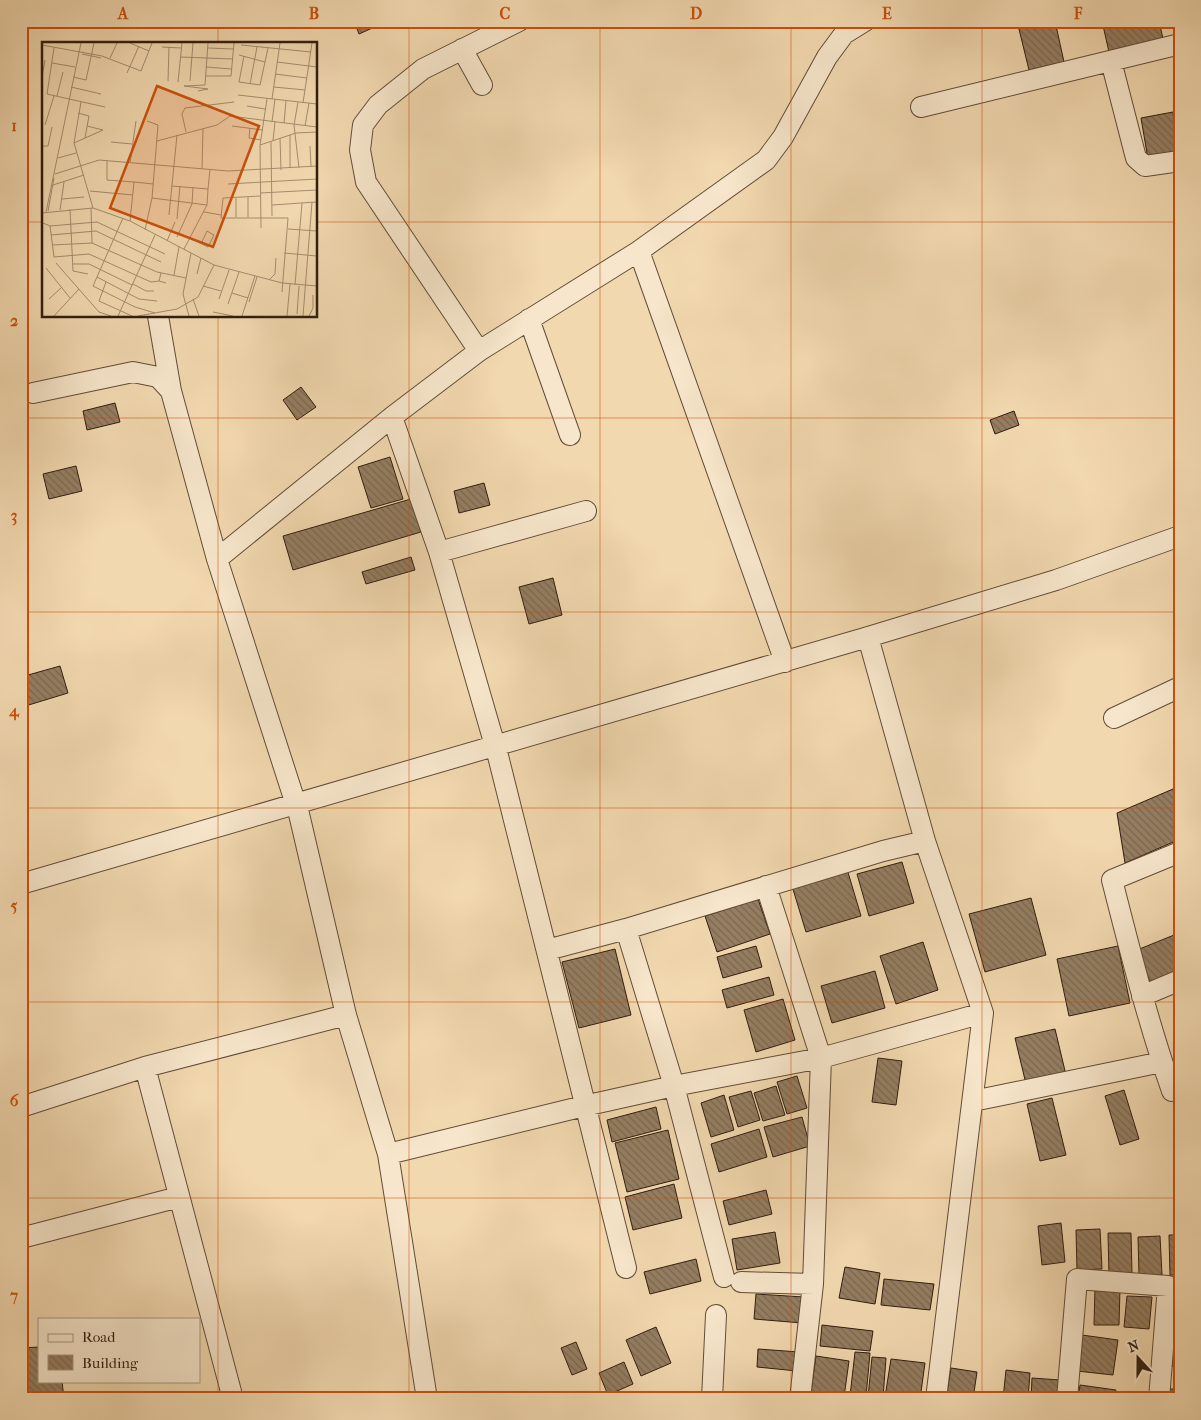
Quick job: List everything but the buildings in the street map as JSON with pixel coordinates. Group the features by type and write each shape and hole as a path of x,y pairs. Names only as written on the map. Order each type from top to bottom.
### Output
{"street":[{"path":"479,351 366,182 360,150 363,125 378,105 423,69 519,21"},
{"path":"217,559 392,417 479,351 639,252 766,160 783,137 827,56 844,34 865,21"},
{"path":"921,107 1180,44"},
{"path":"462,49 482,85"},
{"path":"1111,61 1136,158 1145,166 1180,161"},
{"path":"639,252 785,662"},
{"path":"158,318 171,391 217,559 296,804 346,1015 388,1154 427,1399"},
{"path":"529,319 570,435"},
{"path":"33,393 133,372 158,377 171,391"},
{"path":"392,417 439,552 495,746 626,1268"},
{"path":"439,552 586,510"},
{"path":"23,878 296,804 868,638 1056,580 1180,536"},
{"path":"868,638 925,841 983,1013 936,1399"},
{"path":"1114,718 1180,687"},
{"path":"547,950 626,929 883,851 925,841"},
{"path":"1180,852 1112,880 1142,996 1162,1062 1172,1091 1180,1087"},
{"path":"766,886 821,1058 813,1284 800,1399"},
{"path":"626,929 732,1279 813,1284"},
{"path":"1142,996 1180,980"},
{"path":"388,1154 674,1086 821,1058 983,1013"},
{"path":"21,1107 145,1067 346,1015"},
{"path":"973,1102 1162,1062"},
{"path":"145,1067 233,1399"},
{"path":"21,1238 179,1197"},
{"path":"1067,1399 1077,1279 1168,1286 1159,1399"},
{"path":"712,1399 716,1315"}]}
